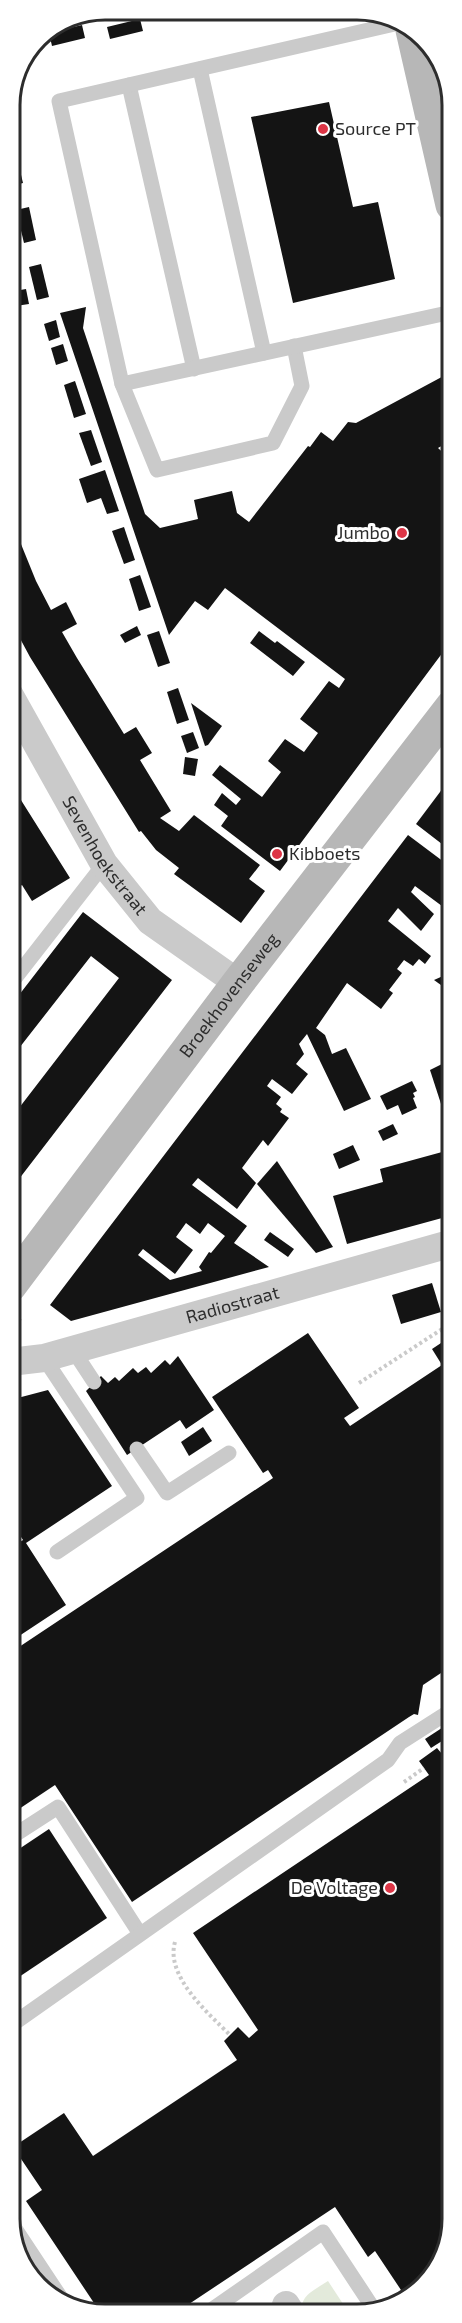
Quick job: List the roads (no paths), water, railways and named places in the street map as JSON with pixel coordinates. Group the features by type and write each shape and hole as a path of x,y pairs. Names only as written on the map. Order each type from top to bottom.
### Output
{"street":[{"path":"415,41 442,161"},
{"name":"Sevenhoekstraat","path":"20,714 104,864 150,921 238,983"},
{"name":"Broekhovenseweg","path":"20,1271 238,983 442,719"},
{"name":"Radiostraat","path":"20,1361 44,1358 74,1350 442,1246"}],"lane":[{"path":"294,346 302,386 273,443 157,470 122,384 59,101 388,25"},
{"path":"200,69 264,353"},
{"path":"129,85 194,369"},
{"path":"122,384 442,314"},
{"path":"20,972 104,864"},
{"path":"74,1350 94,1382"},
{"path":"44,1358 137,1498 57,1552"},
{"path":"137,1449 167,1493 229,1453"},
{"path":"20,2019 388,1760 400,1743 442,1716"},
{"path":"20,1831 57,1807 140,1934"},
{"path":"220,2304 323,2232 370,2303"},
{"path":"22,2240 53,2286"}],"place":[{"name":"Source PT","path":"323,129"},
{"name":"Jumbo","path":"402,533"},
{"name":"Kibboets","path":"277,854"},
{"name":"De Voltage","path":"390,1888"}]}
